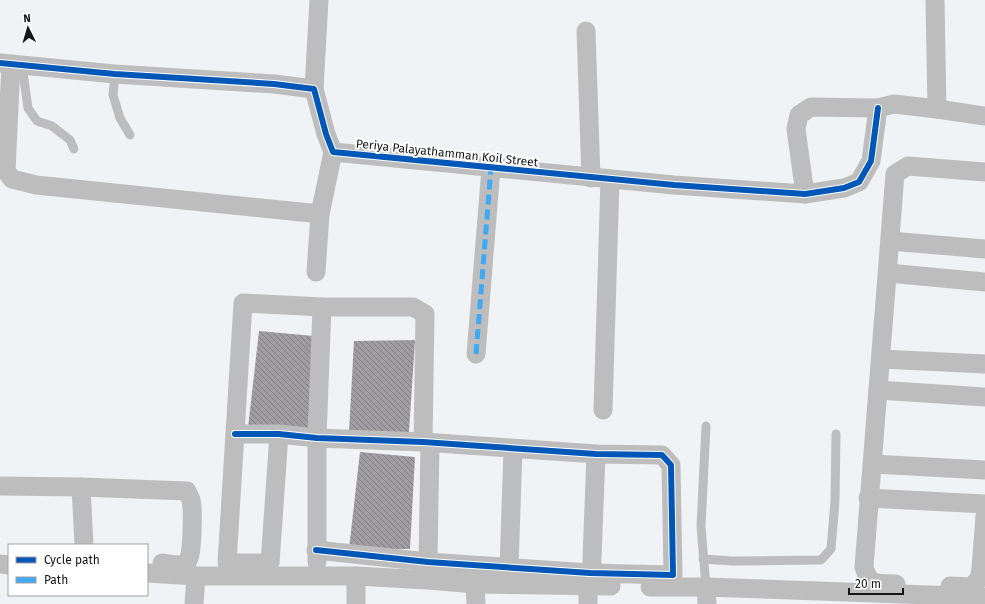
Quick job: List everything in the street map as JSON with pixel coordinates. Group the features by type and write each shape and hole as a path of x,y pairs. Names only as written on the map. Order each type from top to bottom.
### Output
{"street":[{"path":"316,272 320,214 333,152 326,134 314,89 319,0"},
{"path":"935,0 937,109"},
{"path":"586,31 591,178"},
{"path":"314,89 274,84 115,74 11,64 6,171 12,179 36,185 320,214"},
{"path":"805,194 796,129 799,115 811,107 878,108 894,104 985,116"},
{"name":"Periya Palayathamman Koil Street","path":"333,152 591,178 805,194 844,188 859,182 871,162 878,108"},
{"path":"985,172 908,166 895,174 881,359 868,498 864,567 867,578 875,583 971,587 979,579 981,569 985,516"},
{"path":"476,354 491,168"},
{"path":"603,410 610,179"},
{"path":"890,241 985,249"},
{"path":"888,273 985,282"},
{"path":"279,434 270,563 227,563 243,303 322,307 413,307 425,314 428,562"},
{"path":"317,575 317,438 322,307"},
{"path":"881,359 985,364"},
{"path":"878,390 985,397"},
{"path":"235,434 279,434 317,438 426,443 596,454 662,455 671,465 673,575 589,587 509,568 428,562 316,550"},
{"path":"509,568 513,449"},
{"path":"589,587 596,454"},
{"path":"872,464 985,470"},
{"path":"0,486 187,491 191,499 192,540 190,559 186,563 179,564 148,563"},
{"path":"81,487 84,544"},
{"path":"868,498 985,504"},
{"path":"148,573 196,576 356,576 475,584 589,587 706,596 985,597"},
{"path":"194,604 196,576"},
{"path":"356,576 356,604"},
{"path":"475,584 476,604"}],"lane":[{"path":"11,64 28,108 37,121 52,126 70,140 74,149"},
{"path":"115,74 113,95 120,118 130,135"},
{"path":"706,426 701,526 706,596"},
{"path":"703,559 732,561 821,560 832,549 835,501 836,434"}],"building":[{"path":"259,331 314,336 308,428 248,428"},
{"path":"415,340 409,432 349,432 354,341"},
{"path":"360,452 415,457 410,549 349,549"}],"marked path":[{"path":"476,354 491,168"}],"cycle path":[{"path":"0,63 115,74 274,84 314,89 326,134 333,152 674,185 805,194 844,188 859,182 871,161 878,108"},
{"path":"235,434 279,434 317,438 423,442 596,454 662,455 671,465 673,575 590,573 428,562 316,550"}]}
